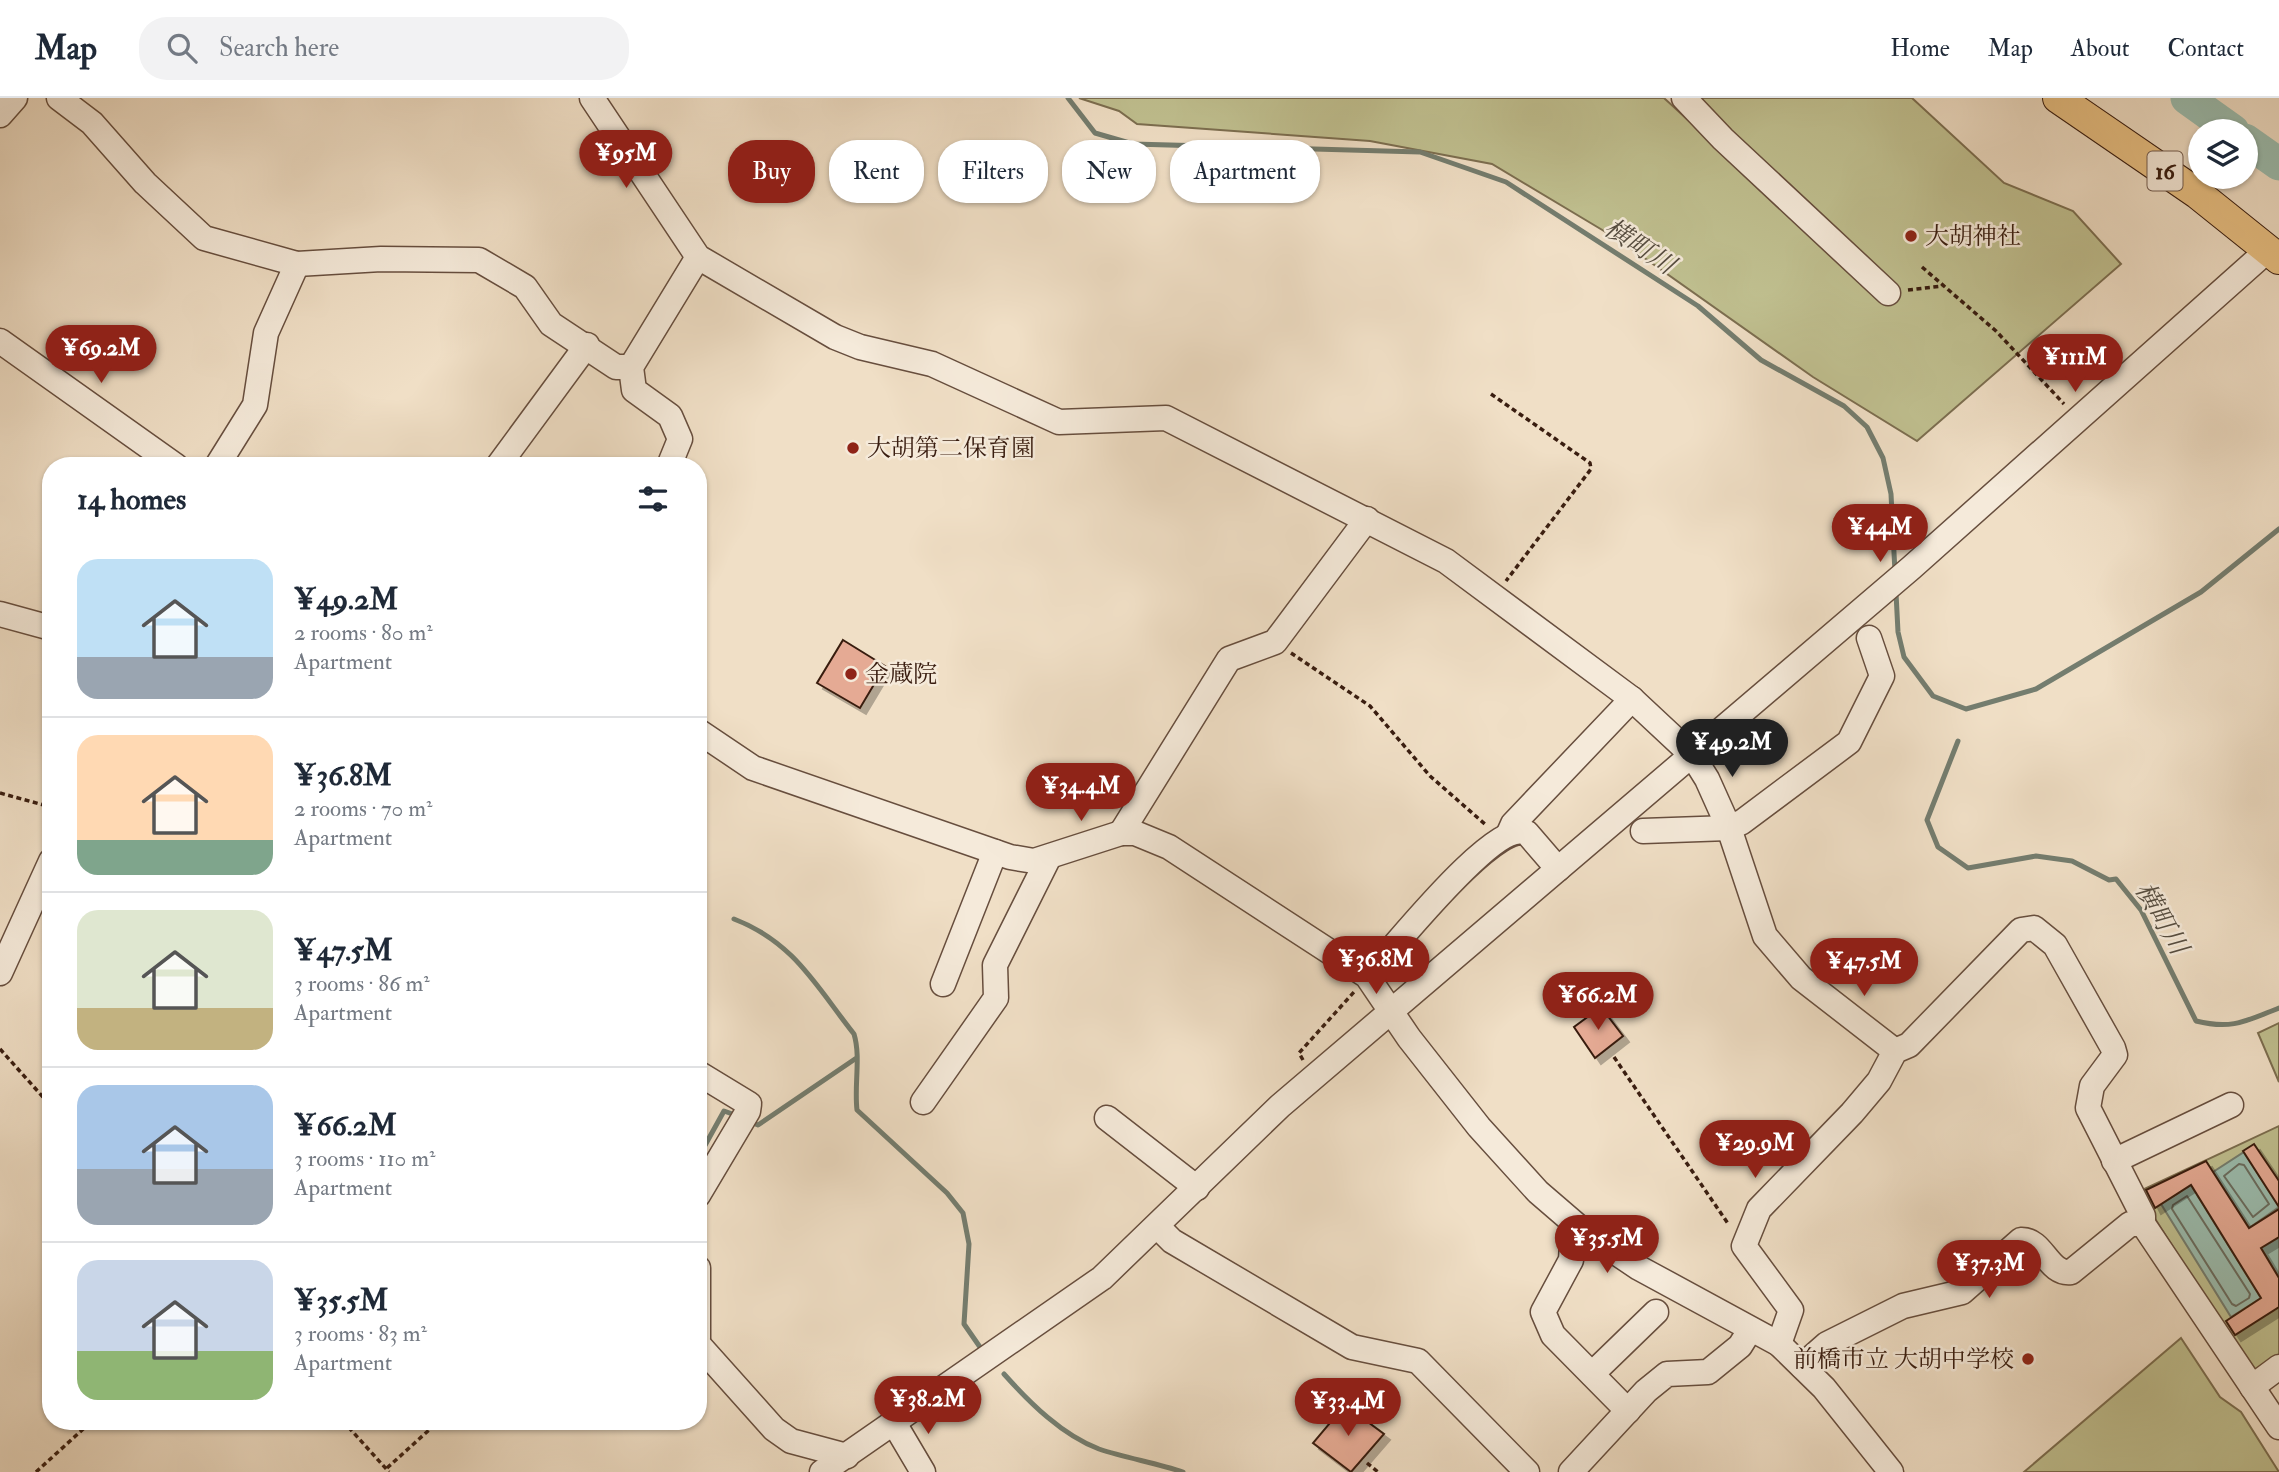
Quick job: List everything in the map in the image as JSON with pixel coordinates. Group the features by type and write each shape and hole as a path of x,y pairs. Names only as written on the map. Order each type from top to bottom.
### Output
{"main road":[{"name":"16","path":"2058,98 2198,194 2274,255"}],"street":[{"path":"0,115 15,98"},
{"path":"59,98 92,123 145,183 204,238 297,264 381,259 479,261 525,287 551,324 587,345 616,367 631,368"},
{"path":"592,98 698,257 835,337 932,364 1059,422 1166,418 1426,548 1494,596 1632,699 1692,755 1707,779 1729,828 1765,936 1773,948 1801,978 1895,1051"},
{"path":"1684,98 1723,139 1888,293"},
{"path":"822,1472 1102,1278 1158,1227 1261,1123 1317,1074 1392,1013 2274,255"},
{"path":"673,457 680,439 670,416 634,390 631,368 698,257"},
{"path":"222,457 255,405 267,333 297,264"},
{"path":"0,341 163,457"},
{"path":"506,457 587,345"},
{"path":"1121,833 1229,659 1275,642 1367,519"},
{"path":"0,614 42,624"},
{"path":"1643,831 1729,828 1742,822 1849,741 1882,676 1869,638"},
{"path":"1505,836 1513,824 1632,699"},
{"path":"707,738 753,768 995,852 1034,862 1121,833 1143,835 1169,847 1367,976 1392,1013 1496,1148 1538,1192 1581,1229 1661,1282 1779,1344 1849,1417 1891,1472"},
{"path":"1380,962 1486,847 1505,836 1521,831 1527,833 1558,869"},
{"path":"943,984 995,852"},
{"path":"923,1102 996,998 995,965 1049,857"},
{"path":"0,973 42,881"},
{"path":"1779,1344 1791,1310 1744,1246 1759,1209 1879,1081 1895,1051 1909,1045 2021,930 2034,928 2055,945 2113,1048 2113,1060 2092,1086 2087,1100 2091,1117 2143,1216 2143,1224 2279,1427"},
{"path":"707,1078 749,1104 748,1111 707,1180"},
{"path":"2114,1161 2231,1105"},
{"path":"1107,1118 1197,1188"},
{"path":"1802,1366 1827,1344 1903,1306 1962,1292 2021,1240 2031,1241 2057,1269 2071,1272 2130,1224 2143,1224"},
{"path":"1158,1227 1172,1241 1352,1347 1418,1361 1527,1472"},
{"path":"1581,1229 1572,1245 1570,1260 1543,1312 1553,1335 1628,1411"},
{"path":"1592,1374 1656,1312"},
{"path":"1571,1472 1667,1374 1708,1372 1740,1346 1750,1330"},
{"path":"707,1354 774,1429 791,1441 846,1456"},
{"path":"2252,1387 2279,1367"},
{"path":"894,1423 923,1472"}],"path":[{"path":"1922,267 1996,331 2057,399"},
{"path":"1888,293 1942,286"},
{"path":"1491,394 1590,463 1591,470 1494,596"},
{"path":"1275,642 1370,706 1430,776 1505,836"},
{"path":"0,793 42,805"},
{"path":"1317,1074 1299,1053 1355,990"},
{"path":"0,1049 42,1096"},
{"path":"1614,1057 1744,1246"},
{"path":"36,1472 82,1430"},
{"path":"352,1430 388,1470 430,1430"},
{"path":"1367,1463 1378,1472"}],"green space":[{"path":"1079,98 1664,98 1689,121 1703,98 1912,98 2004,183 2073,211 2121,264 1917,441 1813,377 1619,240 1492,164 1370,141 1137,124 1119,111"},
{"path":"2279,1023 2279,1082 2258,1033"},
{"path":"2279,1126 2279,1359 2252,1371 2138,1192"},
{"path":"2181,1338 2220,1397 2241,1412 2279,1472 2024,1472"}],"water":[{"path":"2244,1152 2279,1207 2249,1228 2213,1172"},
{"path":"2191,1185 2261,1298 2231,1317 2161,1204"},
{"path":"2279,1237 2279,1278 2261,1248"}],"building":[{"name":"金蔵院","path":"843,640 885,666 860,708 817,683"},
{"path":"1601,1007 1623,1036 1595,1058 1574,1027"},
{"path":"2254,1144 2279,1181 2279,1207 2243,1151"},
{"path":"2206,1161 2249,1228 2279,1209 2279,1237 2261,1248 2279,1278 2279,1307 2235,1335 2226,1321 2261,1298 2191,1185 2155,1208 2146,1190"},
{"path":"1345,1405 1384,1434 1351,1472 1313,1443"}],"waterway":[{"name":"横町川","path":"1068,98 1095,133 1133,144 1420,152 1506,182 1698,306 1761,360 1844,406 1867,427 1883,458 1891,494 1895,572"},
{"path":"2187,98 2216,119"},
{"path":"2258,149 2279,164"},
{"path":"1896,593 1898,632 1904,657 1933,696 1966,709 2036,689 2201,592 2279,529"},
{"name":"横町川","path":"1958,741 1927,820 1938,847 1968,868 2036,856 2072,861 2109,880 2116,879 2141,910 2196,1021 2229,1024 2279,1008"},
{"path":"734,919 773,940 815,983 854,1034 857,1052 857,1110 947,1193 963,1213 969,1244 964,1324 982,1350"},
{"path":"750,1122 758,1125 855,1059"},
{"path":"707,1142 724,1111 738,1116"},
{"path":"1004,1374 1047,1417 1085,1443 1183,1472"}],"place":[{"name":"大胡神社","path":"1911,236"},
{"name":"大胡第二保育園","path":"853,448"},
{"name":"金蔵院","path":"851,674"},
{"name":"前橋市立 大胡中学校","path":"2028,1359"}]}
